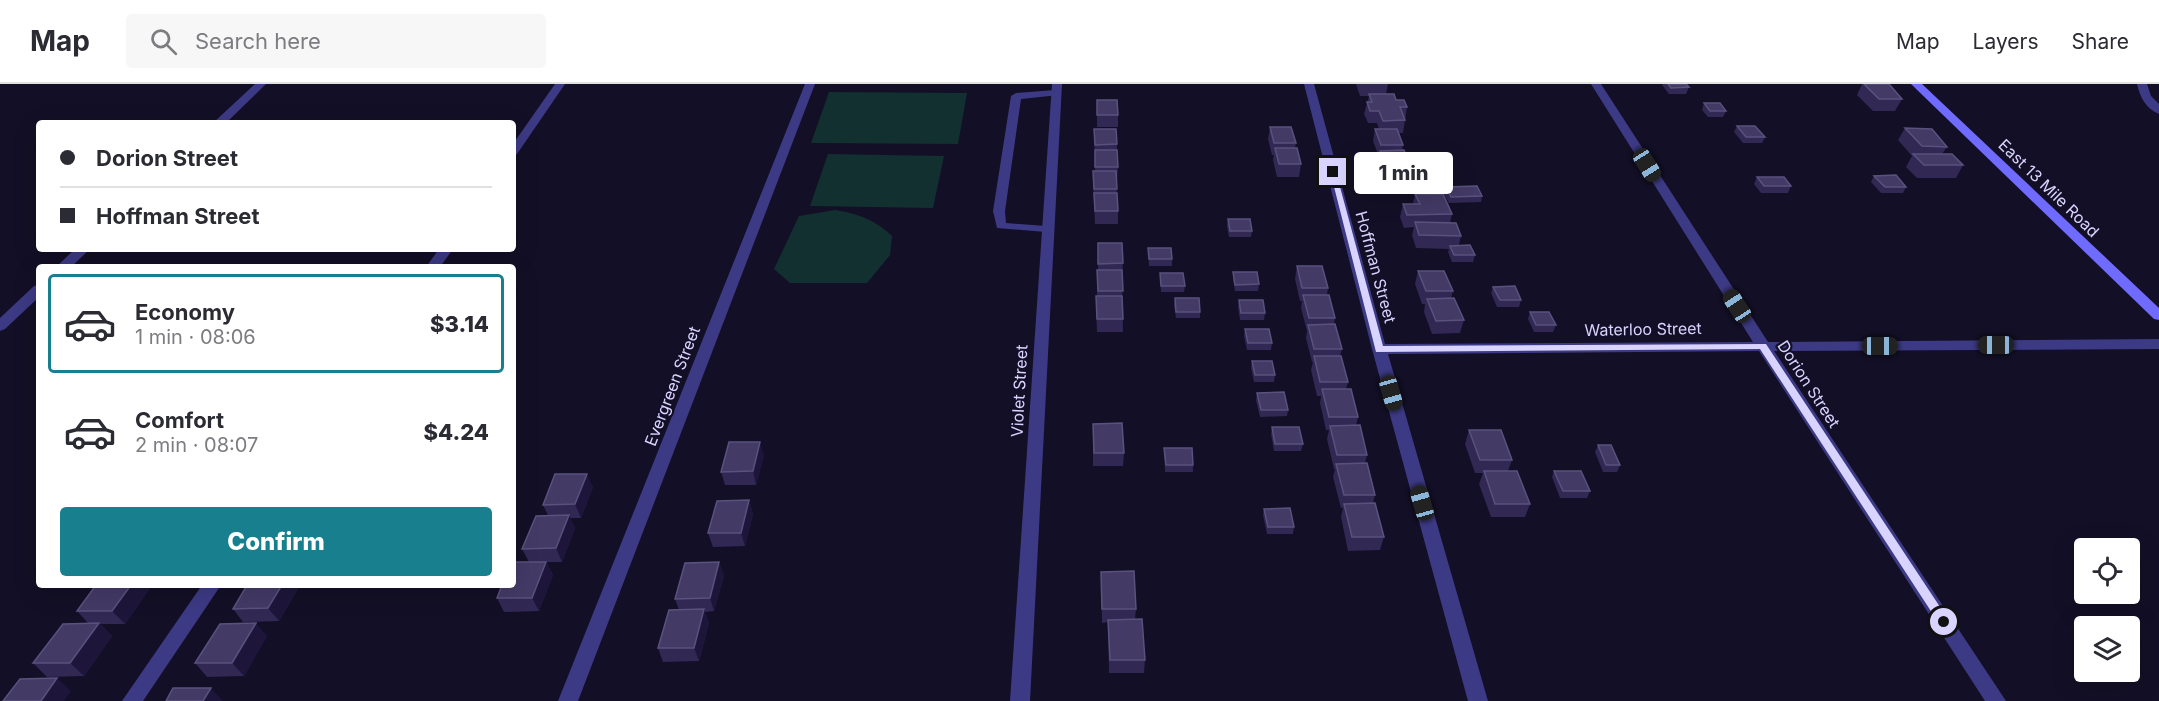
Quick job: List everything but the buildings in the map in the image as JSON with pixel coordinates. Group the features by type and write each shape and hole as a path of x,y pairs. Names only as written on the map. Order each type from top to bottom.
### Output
{"main road":[{"name":"East 13 Mile Road","path":"1916,84 2159,316"}],"street":[{"path":"222,120 261,84"},
{"path":"516,148 560,84"},
{"name":"Evergreen Street","path":"568,701 810,84"},
{"name":"Hoffman Street","path":"1309,84 1379,349 1478,701"},
{"name":"Dorion Street","path":"1596,84 1763,346 1996,701"},
{"path":"2142,84 2146,97 2159,111"},
{"name":"Violet Street","path":"1020,701 1056,88"},
{"path":"66,264 80,252"},
{"path":"0,326 36,293"},
{"name":"Waterloo Street","path":"1379,349 2159,344"},
{"path":"132,701 210,588"}],"lane":[{"path":"1046,229 1001,225 999,211 1017,96 1056,88"}],"green space":[{"path":"829,92 967,93 958,144 811,143"},
{"path":"828,154 944,156 933,208 810,206"},
{"path":"835,210 866,218 886,230 892,236 890,255 867,283 790,283 774,269 799,216"}],"route":[{"path":"1333,172 1379,349 1763,346 1944,622"}]}
